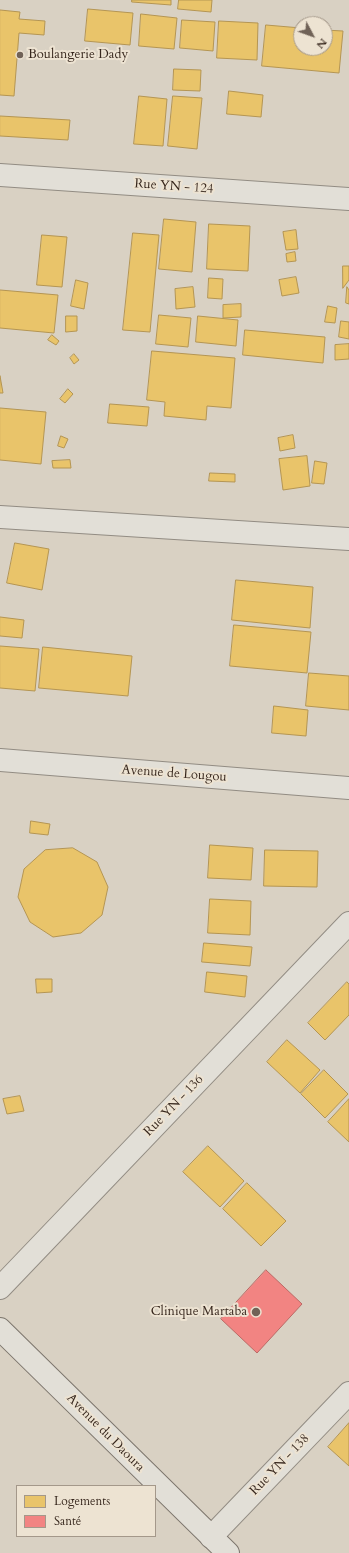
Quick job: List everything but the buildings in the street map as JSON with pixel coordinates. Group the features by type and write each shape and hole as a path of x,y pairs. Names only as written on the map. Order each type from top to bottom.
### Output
{"street":[{"name":"Rue YN - 124","path":"0,175 349,199"},
{"path":"0,516 349,539"},
{"name":"Avenue de Lougou","path":"0,760 349,788"},
{"name":"Rue YN - 136","path":"0,1288 349,923"},
{"name":"Avenue du Daoura","path":"0,1330 228,1553"},
{"name":"Rue YN - 138","path":"211,1537 349,1393"}],"place":[{"name":"Boulangerie Dady","path":"20,55"},
{"name":"Clinique Martaba","path":"256,1312"}]}
